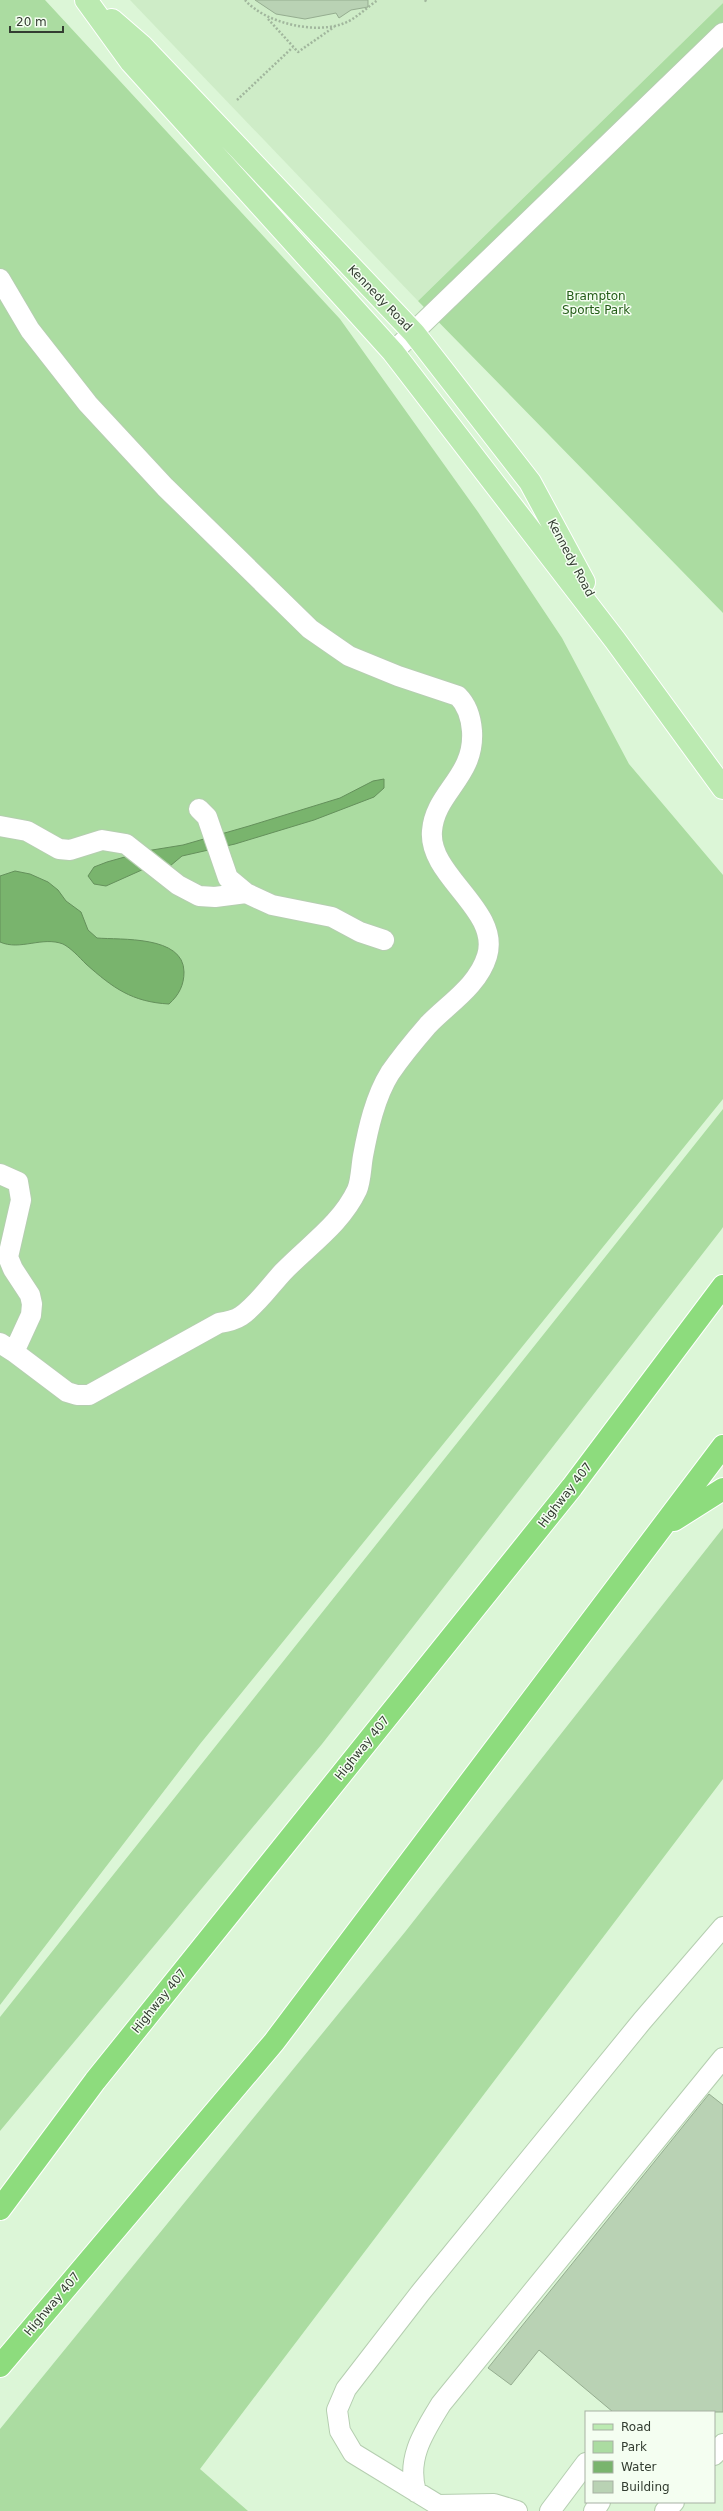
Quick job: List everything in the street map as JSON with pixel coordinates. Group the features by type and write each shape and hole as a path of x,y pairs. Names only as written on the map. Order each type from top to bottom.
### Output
{"highway":[{"name":"Highway 407","path":"0,2209 95,2081 572,1487 723,1286"},
{"name":"Highway 407","path":"0,2366 274,2042 723,1446"},
{"path":"661,1528 723,1489"}],"main road":[{"name":"Kennedy Road","path":"87,0 142,46 414,333 530,482 615,640"},
{"name":"Kennedy Road","path":"87,0 136,68 393,352 615,640 723,788"}],"lane":[{"path":"393,352 723,34"},
{"path":"0,279 30,330 88,404 176,498 310,629 349,656 458,696 465,704 472,725 470,758 462,774 438,809 432,831 434,848 445,869 466,895 485,928 488,946 487,957 468,988 428,1025 390,1074 371,1119 357,1189 336,1222 241,1316 219,1323 89,1395 77,1395 67,1392 7,1348 31,1315 32,1304 30,1295 13,1269 8,1257 21,1200 18,1182 0,1174"},
{"path":"199,809 207,817 228,878 246,893 272,905 332,917 360,932 384,940"},
{"path":"0,826 27,831 59,849 70,850 102,840 126,844 178,885 199,896 214,897 246,893"},
{"path":"517,2511 494,2504 438,2505 353,2453 340,2431 337,2410 346,2388 421,2292 642,2022 723,1927"},
{"path":"416,2492 412,2481 413,2464 418,2445 441,2404 723,2058"},
{"path":"715,2454 723,2444"},
{"path":"550,2511 585,2464"},
{"path":"665,2511 673,2503"}],"path":[{"path":"245,0 274,21 325,28 344,24 378,0"},
{"path":"265,15 298,52 334,26"},
{"path":"237,100 293,47"}],"shaded area":[{"path":"130,0 723,0 723,3 418,301"}],"green space":[{"path":"0,0 45,0 340,319 478,512 562,638 629,764 723,875 723,1099 200,1744 0,2005"},
{"name":"Brampton Sports Park","path":"723,3 723,613 418,301"},
{"path":"723,1109 723,1227 721,1230 322,1744 0,2131 0,2017"},
{"path":"723,1528 723,1779 200,2469 248,2511 0,2511 0,2429 405,1932"}],"water":[{"path":"384,779 384,788 374,797 314,820 235,844 182,856 170,866 144,869 106,886 94,884 88,876 94,867 107,862 146,851 183,845 249,826 340,798 373,781"},
{"path":"15,871 30,874 48,882 58,890 66,901 81,912 88,930 97,938 149,942 174,951 181,960 184,972 182,985 176,997 169,1004 156,1003 134,997 114,987 86,964 72,950 63,944 55,942 39,942 15,945 0,942 0,876"}],"building":[{"path":"255,0 368,0 368,7 351,10 339,18 336,13 305,19 276,14"},
{"path":"709,2094 723,2105 723,2412 612,2411 539,2350 511,2385 488,2368"}]}
